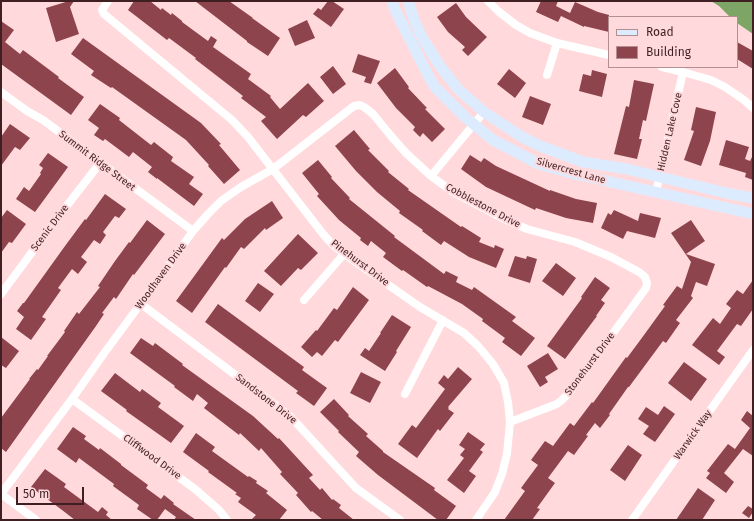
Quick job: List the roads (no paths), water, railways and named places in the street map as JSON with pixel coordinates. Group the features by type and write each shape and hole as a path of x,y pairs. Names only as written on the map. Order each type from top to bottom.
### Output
{"street":[{"name":"Pinehurst Drive","path":"108,1 102,10 104,14 232,120 248,137 332,244 420,307 464,333 478,346 493,364 504,383 508,402 510,422 507,454 502,474 495,492 476,520"},
{"name":"Silvercrest Lane","path":"392,1 395,10 435,87 466,117 493,140 538,164 575,174 753,214"},
{"name":"Silvercrest Lane","path":"408,1 414,20 423,40 440,66 458,89 484,112 522,137 540,146 583,162 627,169 753,198"},
{"path":"488,1 516,25 530,33 557,43 608,55"},
{"path":"548,75 557,43"},
{"path":"666,68 711,80 725,87 753,108"},
{"name":"Hidden Lake Cove","path":"656,192 683,72"},
{"name":"Summit Ridge Street","path":"2,94 43,120 193,231"},
{"name":"Woodhaven Drive","path":"1,494 72,399 193,231 208,214 221,201 241,187 273,169 354,106 360,105 364,107"},
{"name":"Cobblestone Drive","path":"364,107 373,114 406,153 431,176 453,192 502,218 527,229 575,242 611,257 639,272 645,277 646,280"},
{"path":"431,176 484,112"},
{"name":"Scenic Drive","path":"1,294 100,163"},
{"path":"304,300 344,254"},
{"name":"Stonehurst Drive","path":"510,422 557,404 570,392 646,288 646,280"},
{"name":"Sandstone Drive","path":"141,304 290,416 356,488 400,520"},
{"path":"405,394 444,320"},
{"name":"Warwick Way","path":"632,520 753,350"},
{"name":"Cliffwood Drive","path":"72,399 195,489 219,510 227,520"},
{"path":"1,494 36,520"}]}
